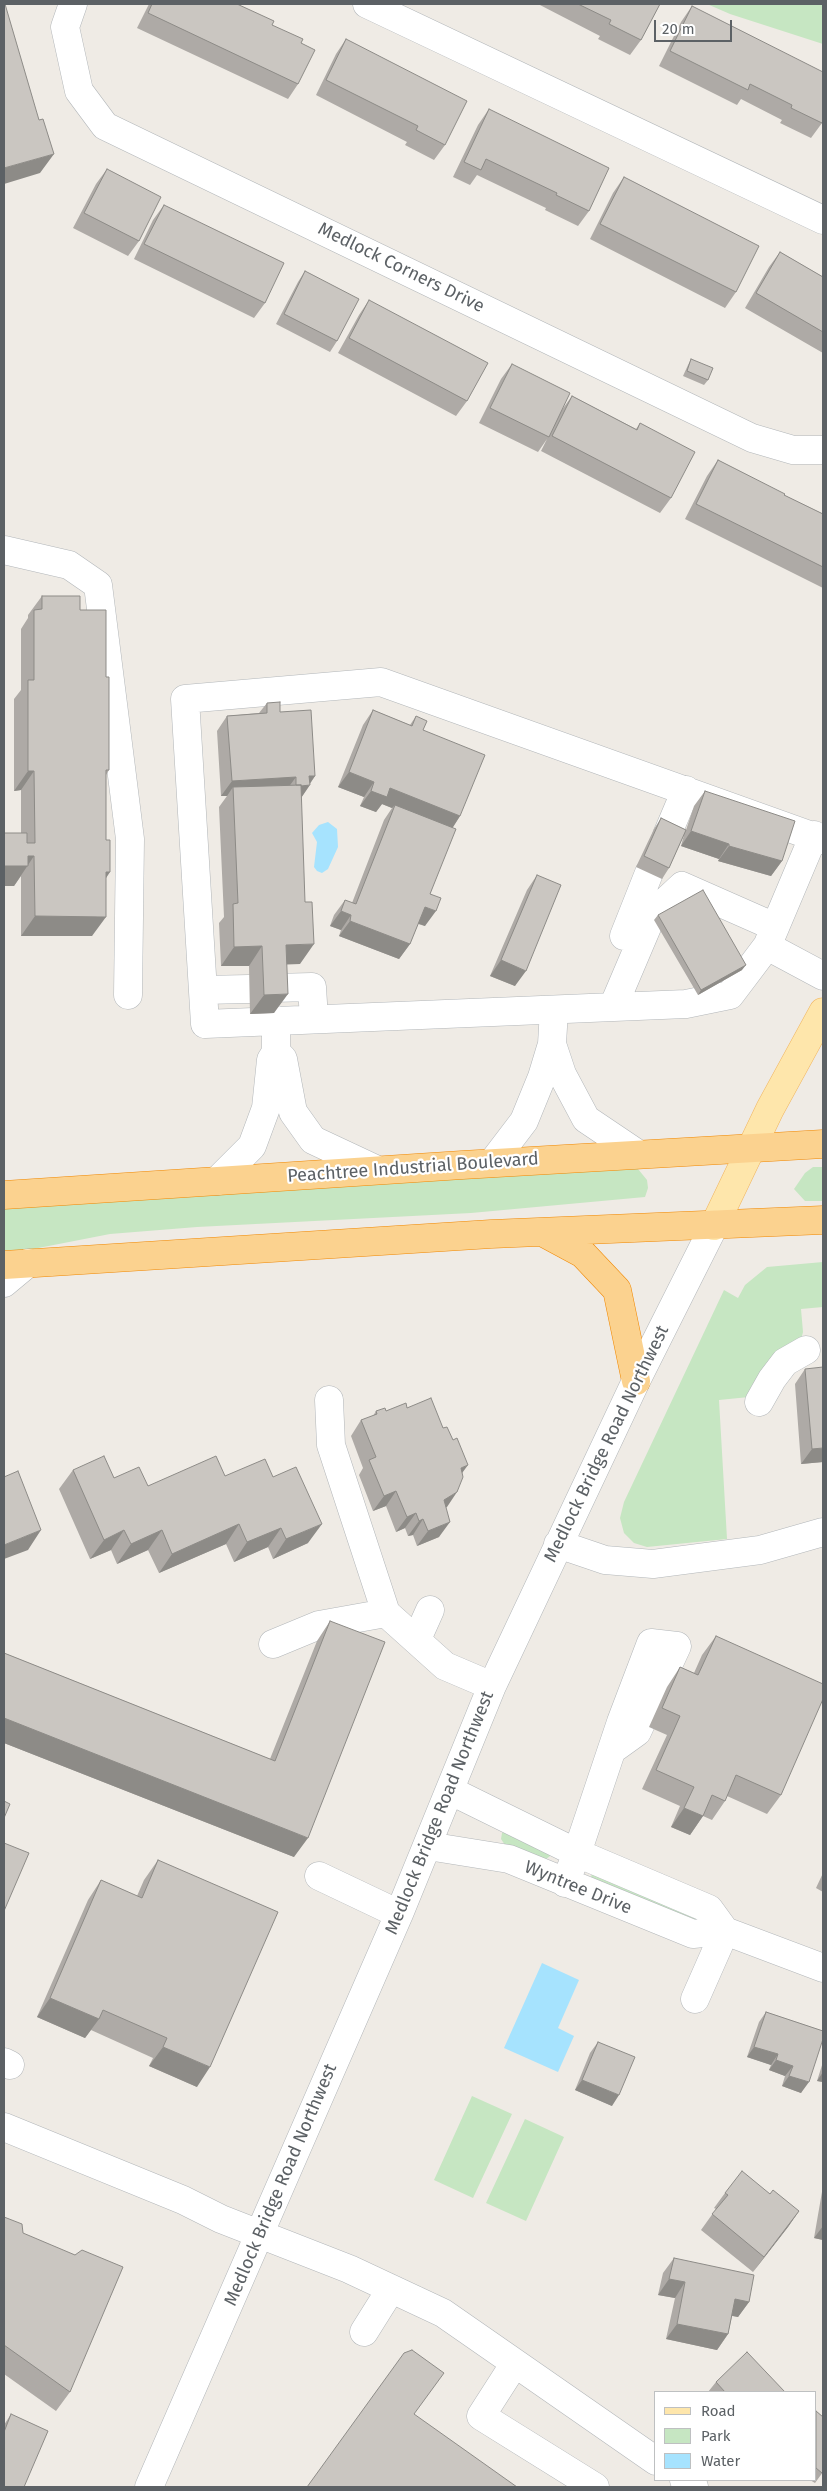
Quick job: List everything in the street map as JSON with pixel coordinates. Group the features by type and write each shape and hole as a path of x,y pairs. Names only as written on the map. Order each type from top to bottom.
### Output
{"highway":[{"name":"Peachtree Industrial Boulevard","path":"8,1190 217,1181 823,1144"},
{"path":"16,1264 543,1233 823,1220"},
{"path":"543,1233 583,1254 616,1290 636,1380"}],"main road":[{"name":"Medlock Bridge Road Northwest","path":"714,1226 770,1109 823,1012"}],"street":[{"name":"Medlock Corners Drive","path":"73,4 65,27 79,92 105,126 752,438 793,450 823,450"},
{"path":"367,4 823,220"},
{"path":"4,550 69,565 98,585 130,839 128,995"},
{"path":"382,682 819,838 771,937 730,995 686,1004 205,1024 185,699 382,682"},
{"path":"667,835 686,790"},
{"path":"604,1008 649,873"},
{"path":"604,1008 653,913 682,886 771,937 823,976"},
{"path":"203,990 312,987 314,1019"},
{"path":"492,1163 524,1121 542,1077 552,1044 554,1010"},
{"path":"217,1181 252,1146 266,1108 271,1060 276,1052 276,1020"},
{"path":"552,1044 562,1074 586,1119 638,1154"},
{"path":"276,1052 283,1059 293,1112 313,1140 378,1170"},
{"name":"Medlock Bridge Road Northwest","path":"150,2487 399,1914 451,1791 492,1686 636,1380 714,1226"},
{"path":"4,1284 16,1264"},
{"path":"760,1402 772,1379 785,1362 806,1350"},
{"path":"329,1400 331,1445 386,1613 418,1639 445,1666 492,1686"},
{"path":"558,1544 605,1560 653,1564 760,1550 823,1532"},
{"path":"418,1639 430,1610"},
{"path":"273,1644 319,1625 386,1613"},
{"path":"565,1883 578,1852 612,1750"},
{"name":"Wyntree Drive","path":"451,1791 578,1852 709,1909 725,1931"},
{"name":"Wyntree Drive","path":"428,1846 509,1859 693,1934 725,1931 823,1968"},
{"path":"319,1876 399,1914"},
{"path":"695,1999 725,1931"},
{"path":"4,2127 349,2269 443,2313 654,2459"},
{"path":"364,2332 391,2289"},
{"path":"515,2363 481,2416 595,2487"}],"green space":[{"path":"707,4 823,4 823,44 730,14"},
{"path":"813,1167 823,1167 823,1201 805,1201 794,1189 805,1173"},
{"path":"594,1168 638,1169 647,1180 648,1188 645,1197 471,1213 197,1227 110,1234 28,1250 4,1251 4,1208"},
{"path":"823,1262 823,1307 801,1309 803,1332 801,1340 772,1357 751,1387 749,1397 719,1400 727,1539 647,1547 634,1543 624,1533 620,1518 624,1502 724,1290 738,1298 745,1285 767,1267"},
{"path":"506,1830 552,1851 550,1856 545,1860 505,1845 501,1839 502,1833"},
{"path":"595,1870 698,1908 700,1922 594,1883 591,1876"},
{"path":"472,2096 512,2114 473,2198 434,2180"},
{"path":"525,2119 564,2137 526,2221 486,2203"}],"water":[{"path":"328,822 337,829 338,847 328,869 322,873 314,867 317,842 312,833 319,825"},
{"path":"542,1963 579,1980 558,2028 574,2036 558,2072 504,2048"}],"building":[{"path":"4,4 39,120 43,119 54,154 4,168"},
{"path":"152,4 237,4 274,21 272,25 303,39 301,43 315,50 298,84 148,13"},
{"path":"578,4 660,4 641,40 609,24 611,20"},
{"path":"692,6 823,72 822,123 791,108 792,105 750,84 748,90 670,51"},
{"path":"346,39 467,101 445,145 416,130 418,126 326,80"},
{"path":"489,109 609,168 589,211 556,195 557,193 486,159 481,170 464,162"},
{"path":"107,169 161,197 139,241 84,213"},
{"path":"624,177 759,246 736,292 600,224"},
{"path":"164,205 284,263 265,303 144,244"},
{"path":"780,252 823,277 823,332 756,293"},
{"path":"305,271 359,299 337,341 284,314"},
{"path":"369,300 488,363 467,401 349,338"},
{"path":"691,359 713,368 708,380 687,371"},
{"path":"512,364 570,393 549,437 490,408"},
{"path":"572,396 637,430 640,423 695,452 671,498 552,436"},
{"path":"718,460 823,514 823,567 696,504"},
{"path":"42,596 80,596 80,610 106,610 106,677 109,677 109,770 106,770 106,840 110,840 110,872 106,872 106,917 35,916 34,856 28,856 28,866 4,866 4,833 27,833 27,843 35,843 34,771 28,771 28,680 34,680 34,610 42,609"},
{"path":"280,702 280,712 311,710 315,776 309,776 310,785 296,785 296,777 232,781 227,716 267,713 267,703"},
{"path":"373,710 412,726 416,716 427,721 423,730 485,755 460,816 390,788 387,797 371,791 374,782 349,772"},
{"path":"301,785 305,902 312,902 314,944 286,945 288,994 264,995 262,946 234,947 233,904 238,903 233,787"},
{"path":"705,791 795,821 782,861 729,846 729,844 691,831"},
{"path":"395,805 456,829 430,894 441,898 436,911 425,907 410,944 350,921 351,915 341,911 345,900 356,904"},
{"path":"661,818 686,830 669,868 644,856"},
{"path":"537,875 561,885 526,971 501,960"},
{"path":"703,890 746,965 701,990 658,915"},
{"path":"823,1367 823,1448 812,1449 805,1369"},
{"path":"431,1398 443,1428 447,1427 453,1440 457,1438 468,1465 461,1468 463,1477 457,1492 444,1500 450,1522 428,1531 423,1519 419,1521 416,1513 407,1517 396,1491 384,1496 369,1460 376,1457 361,1420 377,1414 376,1411 385,1408 386,1411 406,1403 407,1408"},
{"path":"104,1456 114,1478 139,1467 148,1486 216,1456 225,1476 265,1459 273,1477 296,1467 322,1524 286,1539 281,1528 247,1542 239,1524 172,1554 162,1530 131,1544 124,1530 104,1540 73,1470"},
{"path":"18,1471 41,1530 4,1545 4,1477"},
{"path":"330,1621 385,1642 308,1838 4,1718 4,1653 275,1761"},
{"path":"716,1636 823,1684 823,1699 781,1795 736,1775 725,1801 712,1795 703,1816 684,1808 694,1787 656,1770 680,1716 662,1708 680,1667 698,1675"},
{"path":"4,1801 10,1804 4,1818"},
{"path":"4,1843 29,1853 4,1911"},
{"path":"158,1860 278,1912 210,2067 163,2047 167,2038 103,2010 99,2019 50,1998 101,1880 142,1898"},
{"path":"766,2012 823,2031 823,2039 809,2082 789,2076 793,2066 776,2060 778,2054 754,2047"},
{"path":"598,2042 635,2057 619,2095 582,2080"},
{"path":"742,2171 770,2194 773,2190 799,2211 764,2257 712,2214 728,2195 725,2193"},
{"path":"4,2217 22,2224 23,2233 75,2255 82,2250 123,2267 70,2392 4,2345"},
{"path":"674,2258 754,2275 749,2302 735,2299 728,2334 677,2324 685,2282 669,2279"},
{"path":"412,2350 444,2373 414,2414 517,2487 307,2487 404,2353"},
{"path":"747,2352 784,2391 724,2391 716,2382"},
{"path":"817,2412 823,2417 822,2473 817,2469"},
{"path":"11,2414 48,2431 24,2487 4,2487 4,2432"}]}
